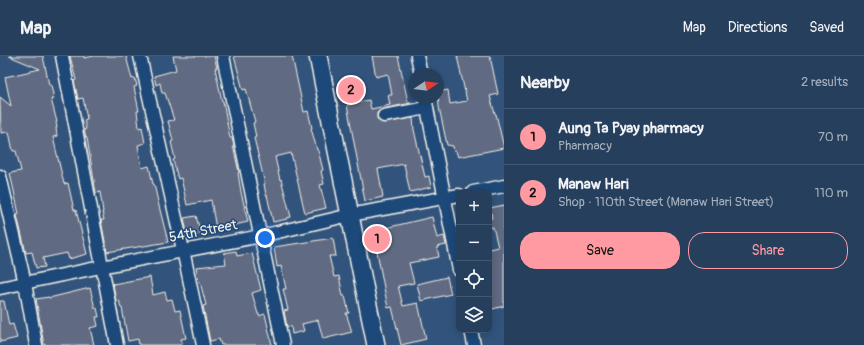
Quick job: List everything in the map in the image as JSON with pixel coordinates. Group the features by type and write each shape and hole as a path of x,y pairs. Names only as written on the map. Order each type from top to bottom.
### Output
{"main road":[{"path":"318,56 376,345"}],"street":[{"path":"62,56 117,345"},
{"path":"140,56 203,345"},
{"path":"223,56 283,345"},
{"path":"417,56 420,68"},
{"path":"384,116 423,104"},
{"path":"426,104 457,261"},
{"path":"0,176 25,283 36,345"},
{"path":"489,189 504,186"},
{"name":"54th Street","path":"0,288 101,266 261,236 350,215 456,195"},
{"path":"472,333 474,345"}],"building":[{"path":"9,56 43,56 49,85 51,85 54,99 51,99 57,122 57,136 53,137 64,184 68,183 87,254 69,259 67,253 43,258 45,267 36,268 32,252 26,253 17,215 19,214 10,173 21,171 16,151 13,151 9,132 1,133 0,97 11,106 5,77 40,69"},
{"path":"70,56 84,56 84,58 94,56 126,56 132,79 135,78 137,86 134,87 139,111 137,111 139,128 142,127 145,143 138,145 142,168 149,166 168,242 107,252 101,220 104,220 100,192 96,193 87,138 84,130 86,129 84,120 87,119 83,98 78,99 74,81 76,80"},
{"path":"173,56 214,56 217,68 215,68 230,138 232,138 234,146 241,192 248,222 216,229 211,200 187,205 181,178 178,179 173,160 175,159 171,142 173,141 168,121 174,120 165,93 162,93 160,83 156,85 154,76 176,70"},
{"path":"234,56 292,56 304,112 308,111 311,128 323,170 321,171 324,184 320,185 326,208 305,213 291,153 275,157 291,217 273,222 254,138 256,137 253,123 255,122 246,89 243,90"},
{"path":"372,56 398,56 408,104 382,109 377,113 377,118 379,121 385,123 413,118 414,130 425,177 429,176 431,187 410,192 404,164 378,169 383,197 365,201 347,105 369,100 371,109 390,105 388,95 392,95 388,74 376,77"},
{"path":"457,56 490,56 498,94 490,96 504,148 458,157 456,151 454,152 453,146 447,145 439,104 444,104 444,91 448,90 450,104 467,101"},
{"path":"504,205 504,306 492,309 492,248 498,247 492,227 492,208"},
{"path":"196,216 201,234 188,237 184,218"},
{"path":"432,217 437,238 444,236 446,245 437,247 439,257 409,263 414,283 398,286 403,306 418,303 426,339 401,345 392,307 388,308 373,231"},
{"path":"333,238 336,256 329,256 334,277 339,276 343,296 345,296 349,313 346,313 352,332 323,339 318,320 302,324 304,331 292,334 291,326 287,327 284,311 288,310 283,289 286,289 281,266 277,267 274,247"},
{"path":"236,251 237,256 252,253 261,290 252,293 259,316 265,314 272,345 221,345 219,339 210,341 203,306 206,305 196,267 226,264 224,253"},
{"path":"150,277 153,295 165,292 167,300 172,299 175,311 180,310 186,338 181,339 183,345 139,345 138,339 128,341 122,308 119,300 116,301 113,284"},
{"path":"447,277 451,294 421,301 417,284"},
{"path":"90,288 99,317 96,317 98,326 90,328 94,345 44,345 36,299 49,298"},
{"path":"0,301 4,301 9,325 13,324 17,338 0,342"}],"place":[{"name":"Manaw Hari","path":"351,90"},
{"name":"Aung Ta Pyay pharmacy","path":"377,239"}]}
